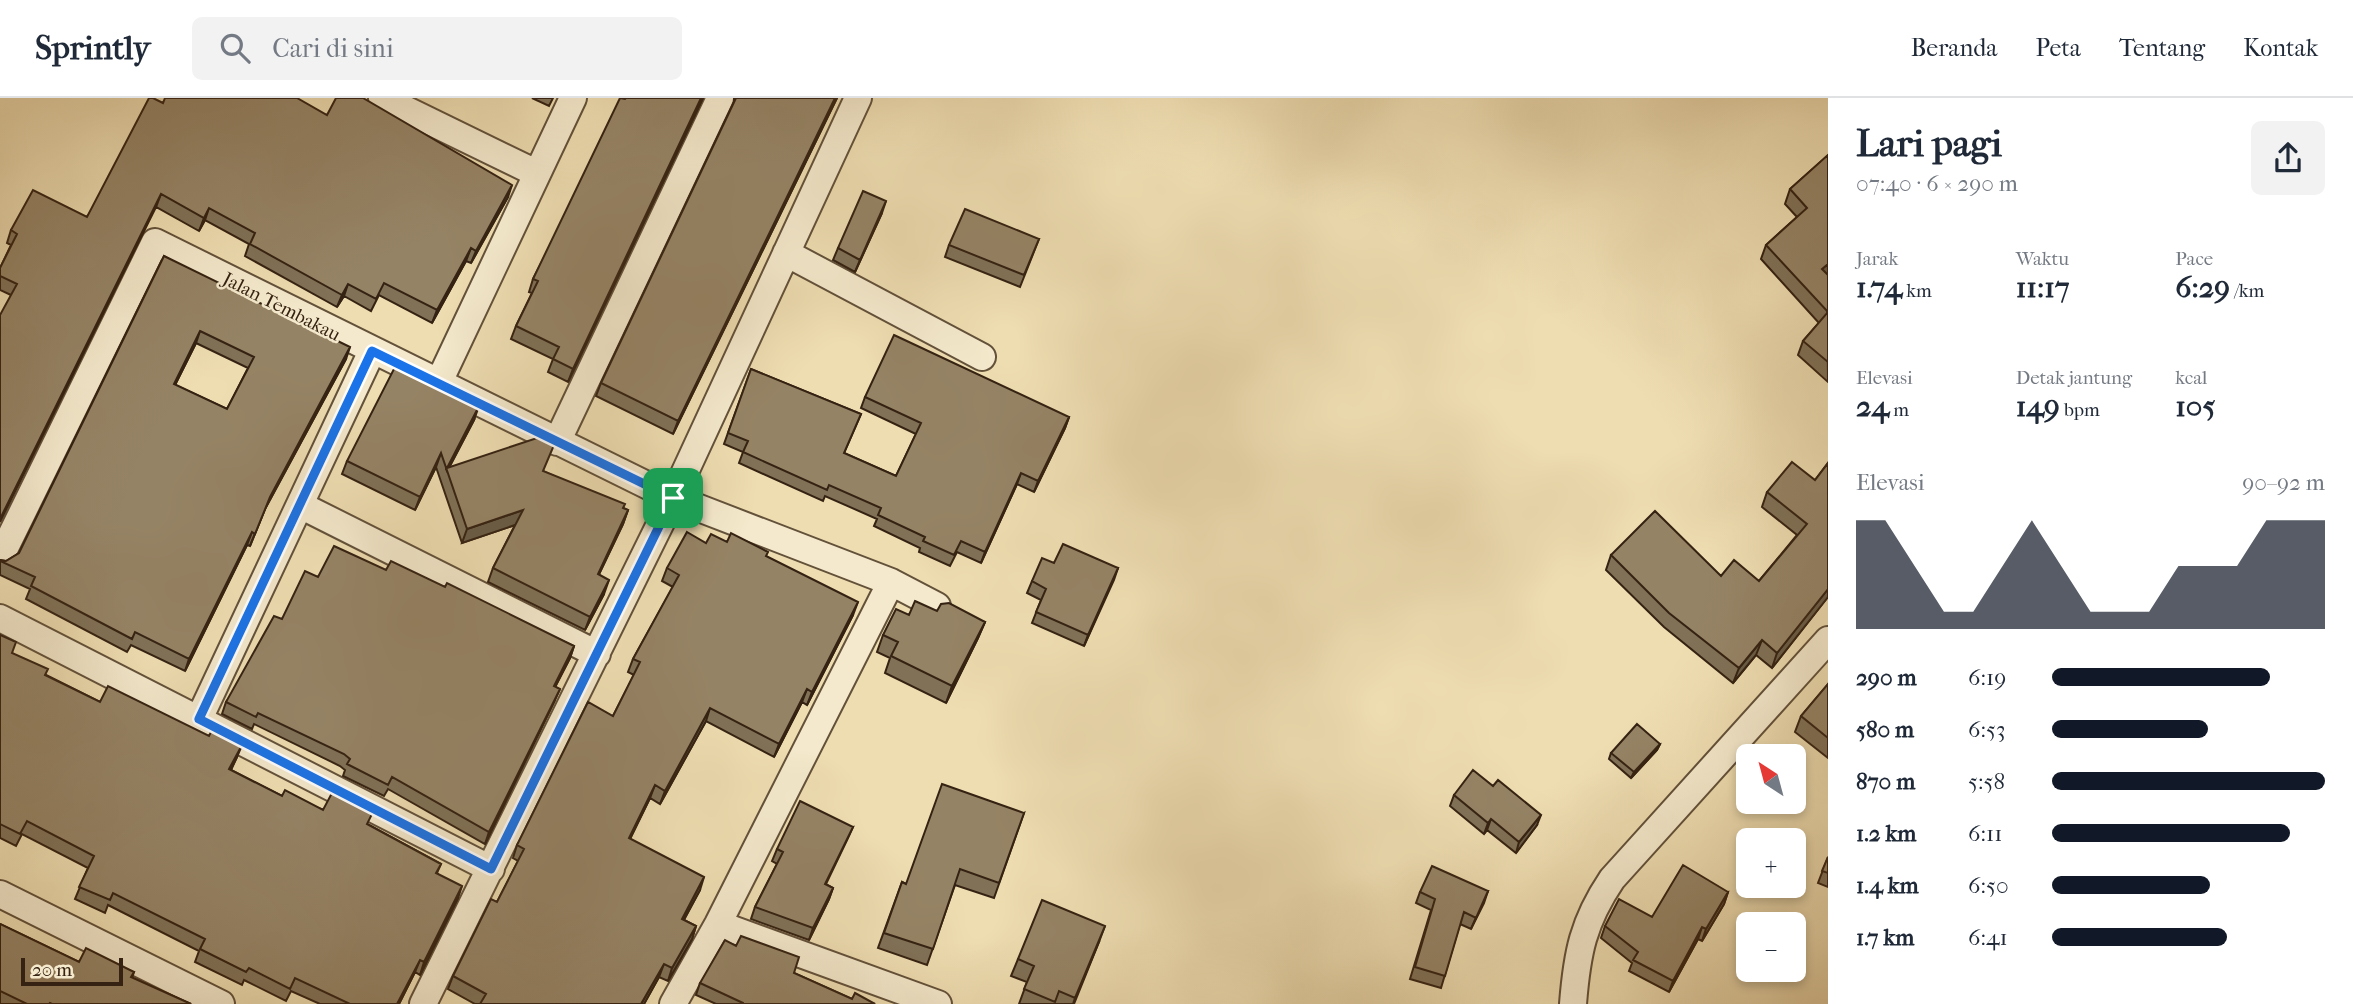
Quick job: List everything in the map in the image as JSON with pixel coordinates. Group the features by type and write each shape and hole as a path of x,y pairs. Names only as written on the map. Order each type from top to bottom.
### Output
{"street":[{"path":"382,98 536,173"},
{"path":"438,384 573,98"},
{"path":"557,442 720,98"},
{"path":"424,1004 673,498 858,98"},
{"name":"Jalan Tembakau","path":"0,558 155,242 673,498 891,582 937,606"},
{"path":"786,253 982,357"},
{"path":"199,719 372,351"},
{"path":"300,505 597,654"},
{"path":"673,1004 718,924 891,582"},
{"path":"0,618 491,869"},
{"path":"1573,1004 1583,933 1595,904 1612,878 1828,640"},
{"path":"0,894 221,1004"},
{"path":"718,924 938,1004"}],"building":[{"path":"149,98 163,103 165,98 297,98 327,115 336,98 363,98 512,185 476,251 471,248 437,310 384,283 376,299 348,284 342,295 250,244 255,233 209,208 204,218 161,194 0,519 0,315 17,284 0,276 0,268 17,234 11,230 33,190 87,217"},
{"path":"620,98 701,98 573,369 553,359 559,347 516,326 538,281 533,279"},
{"path":"736,98 835,98 678,421 601,383"},
{"path":"1828,155 1828,264 1822,269 1828,275 1828,312 1766,245 1807,208 1790,189"},
{"path":"863,191 886,201 860,260 838,248"},
{"path":"965,209 1039,239 1024,275 949,245"},
{"path":"164,256 350,347 270,497 255,534 252,532 189,659 135,632 132,639 31,586 35,577 0,561 6,561 19,553","holes":["200,331 254,357 227,409 174,384"]},
{"path":"1828,312 1828,362 1803,341"},
{"path":"894,335 1069,417 1038,481 1021,473 985,552 961,541 954,555 923,541 925,537 878,515 881,508 829,485 827,490 743,452 748,441 728,433 751,369 861,414 844,453 896,476 921,423 865,397"},
{"path":"397,363 479,406 447,468 537,438 554,445 543,471 625,504 623,508 628,510 598,574 609,580 590,617 493,568 523,510 467,529 441,453 420,497 347,461"},
{"path":"1792,462 1815,480 1828,463 1828,589 1777,653 1762,640 1739,668 1669,613 1611,555 1655,511 1721,576 1734,560 1759,581 1807,524 1767,492"},
{"path":"687,532 706,543 711,534 727,542 731,533 768,552 766,556 858,602 812,692 807,689 779,744 710,708 665,791 655,785 629,838 704,877 682,919 696,926 672,968 664,964 641,1004 480,1004 486,994 453,976 491,899 497,902 524,849 517,845 588,702 613,716 640,662 633,659 679,575 667,568"},
{"path":"1063,544 1118,568 1088,635 1036,612 1046,589 1032,581 1042,558 1054,563"},
{"path":"334,546 386,570 391,561 445,587 447,583 574,646 554,686 560,689 489,832 392,777 388,785 347,764 350,759 344,754 258,713 256,717 226,702 274,616 282,619 305,571 318,577"},
{"path":"915,601 937,611 941,604 949,603 985,622 952,686 891,656 898,642 883,635 896,609 909,615"},
{"path":"0,635 16,642 12,653 48,669 45,675 100,702 108,686 209,736 212,730 242,745 229,769 282,796 285,790 323,810 333,791 373,812 367,824 441,864 436,873 462,886 424,962 420,960 397,1004 350,1004 295,978 290,989 249,968 246,972 200,949 205,939 113,893 110,900 79,887 94,856 27,821 20,834 0,824"},
{"path":"1828,684 1828,738 1801,716"},
{"path":"1637,724 1660,744 1634,772 1611,753"},
{"path":"1473,770 1493,786 1498,780 1541,815 1519,842 1491,819 1488,823 1454,795"},
{"path":"942,784 1024,813 999,883 960,869 933,949 884,933 902,882 906,884"},
{"path":"800,801 853,827 825,884 833,888 813,928 755,907 783,852 777,849"},
{"path":"1828,857 1828,873 1822,871"},
{"path":"1683,865 1728,892 1706,929 1702,927 1673,981 1633,960 1638,952 1605,926 1619,899 1652,917"},
{"path":"1432,866 1488,891 1476,918 1464,912 1445,976 1415,967 1435,899 1420,892"},
{"path":"1042,900 1105,926 1075,998 1059,991 1055,1002 1024,989 1034,966 1018,959"},
{"path":"0,924 79,962 86,948 134,972 131,977 191,1004 27,1004 0,991"},
{"path":"741,936 799,957 794,973 852,999 855,993 875,1004 743,1004 700,983 725,940 736,946"}],"route":[{"path":"372,351 673,498 491,869 199,719 372,351"}]}
